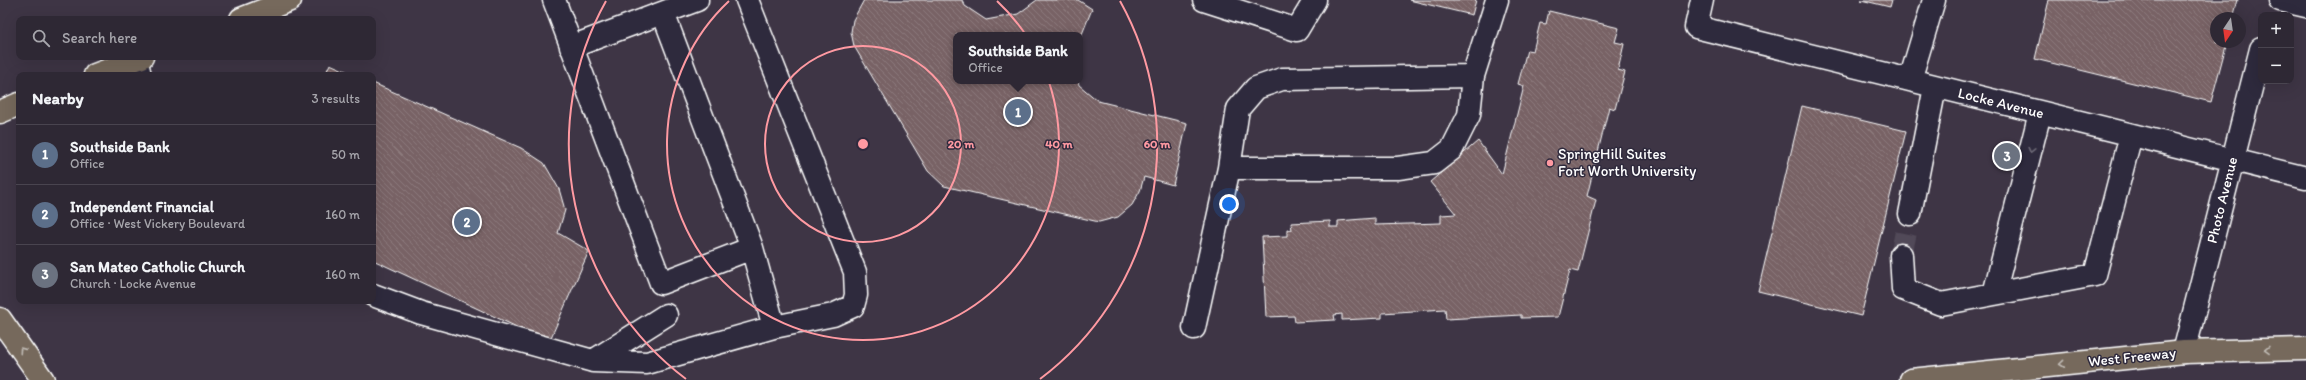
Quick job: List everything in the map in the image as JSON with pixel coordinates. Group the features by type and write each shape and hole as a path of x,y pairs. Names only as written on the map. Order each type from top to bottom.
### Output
{"main road":[{"path":"249,16 290,0"},
{"path":"107,72 139,64"},
{"path":"0,112 16,105"},
{"path":"0,319 43,380"},
{"name":"West Freeway","path":"1911,380 2184,352 2306,349"}],"street":[{"path":"554,0 661,283 752,248"},
{"path":"571,47 697,0"},
{"path":"376,296 421,313 593,361 647,363 774,327 833,315 853,306 856,295 855,272 747,0"},
{"path":"1204,0 1297,30 1315,0"},
{"path":"1229,168 1398,168 1434,163 1452,149 1469,115 1473,76 1497,0"},
{"name":"Locke Avenue","path":"1702,0 1696,27 2306,178"},
{"path":"1910,80 1934,0"},
{"path":"2271,12 2274,0"},
{"path":"2280,0 2306,6"},
{"path":"663,13 752,248 774,327"},
{"name":"Photo Avenue","path":"2184,352 2258,60"},
{"path":"1194,328 1229,168 1238,109 1256,88 1282,79 1473,76"},
{"path":"1910,214 1935,86"},
{"path":"1994,294 2040,112"},
{"path":"1901,255 1904,289 1940,304 2095,275 2131,135"},
{"path":"593,361 666,315"}],"building":[{"path":"864,0 962,0 965,6 986,20 1018,14 1037,0 1078,0 1092,9 1083,32 953,32 953,84 1079,84 1098,101 1187,123 1173,185 1144,177 1140,191 1132,205 1118,217 1099,222 944,186 928,171 854,46 851,32 853,20"},
{"path":"1409,0 1476,0 1472,15"},
{"path":"1861,0 1892,0 1890,7"},
{"path":"2049,0 2238,0 2235,12 2210,12 2210,48 2225,48 2211,102 2035,59"},
{"name":"SpringHill Suites Fort Worth University","path":"1549,11 1619,28 1615,42 1624,44 1618,70 1625,72 1615,109 1609,107 1587,196 1596,200 1578,272 1570,270 1558,317 1521,318 1521,315 1446,319 1445,309 1382,313 1382,318 1342,320 1342,314 1334,315 1335,320 1295,322 1294,316 1266,317 1262,237 1287,236 1287,229 1292,230 1291,223 1330,221 1330,227 1338,227 1338,221 1375,218 1375,225 1441,223 1441,215 1456,214 1430,182 1478,141 1502,174 1524,86 1518,84 1527,50 1533,51 1540,23 1546,24"},
{"path":"330,64 348,72 326,72"},
{"path":"376,84 521,148 544,163 559,189 565,210 558,233 589,251 549,342 376,261"},
{"path":"1802,106 1906,131 1861,316 1758,291"}],"tunnel":[{"path":"1901,255 1910,214"}],"place":[{"name":"Southside Bank","path":"1018,112"},
{"name":"San Mateo Catholic Church","path":"2007,156"},
{"name":"SpringHill Suites Fort Worth University","path":"1550,163"},
{"name":"Independent Financial","path":"467,222"}]}
